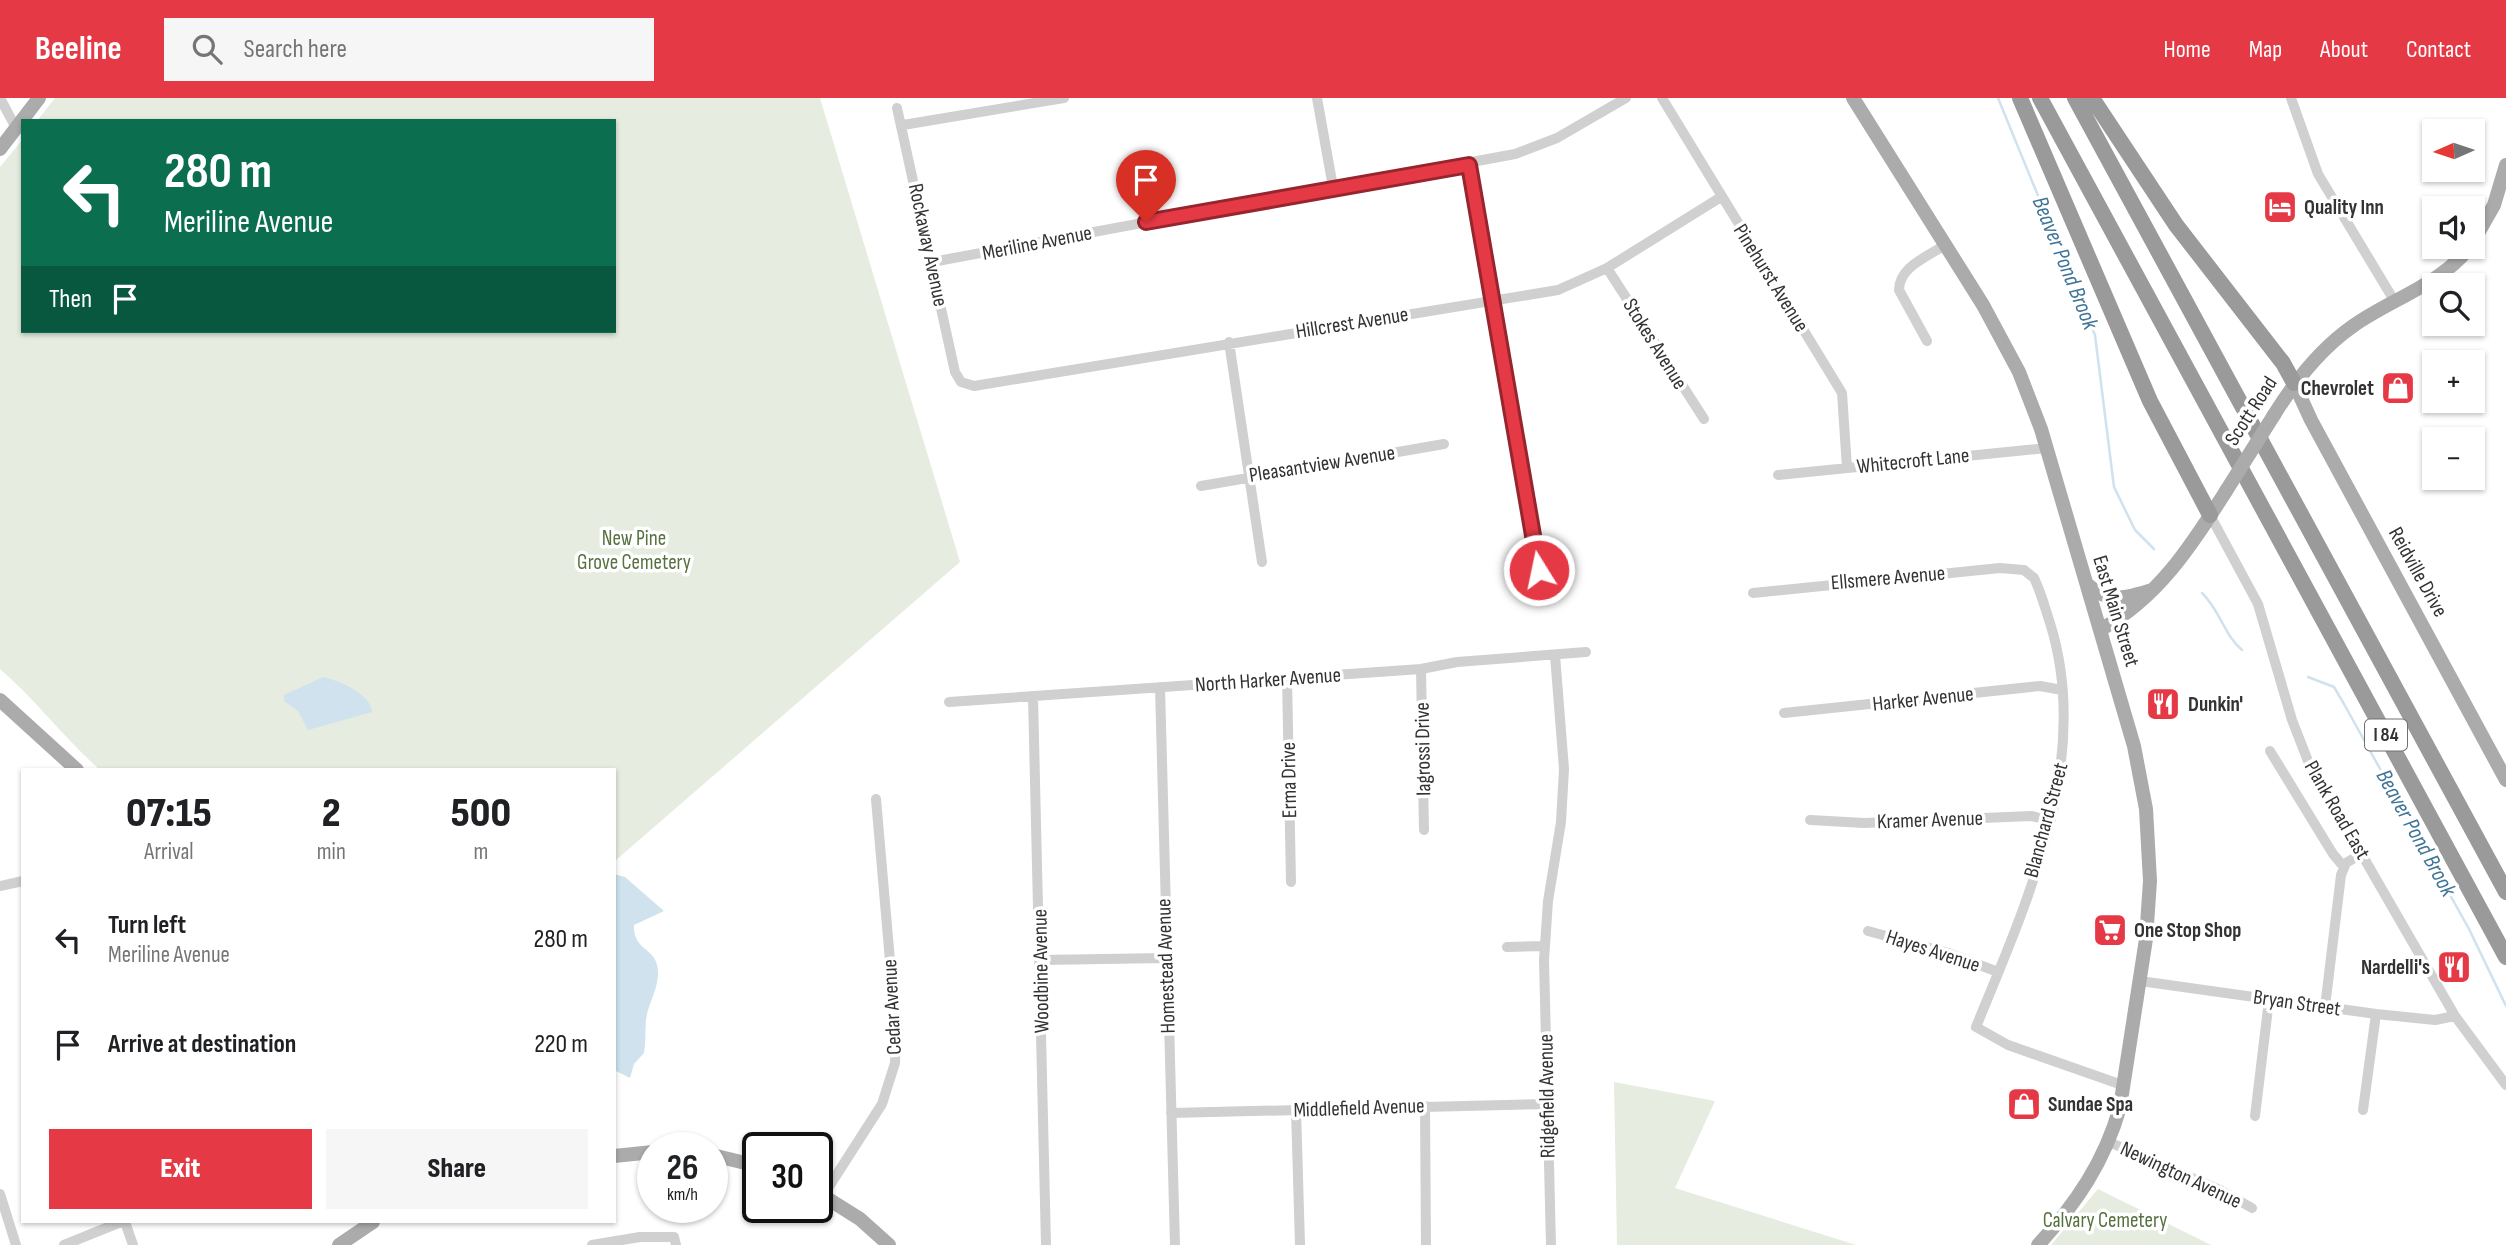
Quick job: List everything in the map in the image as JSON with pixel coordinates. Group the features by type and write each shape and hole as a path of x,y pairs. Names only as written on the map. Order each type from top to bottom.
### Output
{"highway":[{"path":"2020,98 2156,413 2210,515"},
{"name":"I 84","path":"2040,98 2506,957"},
{"name":"I 84","path":"2075,98 2506,892"},
{"path":"2092,98 2176,225 2286,368 2294,383"}],"main road":[{"path":"23,119 39,98"},
{"name":"East Main Street","path":"1853,98 1945,245 2011,356 2027,389 2047,448 2134,746 2146,809 2150,881 2140,981 2125,1086 2109,1142 2082,1191 2038,1245"},
{"path":"0,149 21,121"},
{"path":"2485,221 2494,205 2506,165"},
{"name":"Scott Road","path":"2100,630 2127,615 2157,589 2226,491 2294,383 2339,337 2444,272 2458,259"},
{"name":"Reidville Drive","path":"2294,383 2311,420 2506,780"},
{"path":"2086,582 2097,593 2110,598 2127,598 2157,589"},
{"path":"0,700 75,768"},
{"path":"616,1156 637,1154"},
{"path":"833,1202 860,1219 889,1245"},
{"path":"339,1245 367,1224"},
{"path":"367,1224 369,1245"}],"street":[{"path":"0,98 16,128"},
{"path":"903,125 1064,98"},
{"path":"1317,98 1333,187"},
{"name":"Meriline Avenue","path":"932,262 1333,187 1469,165 1514,154 1557,138 1626,98"},
{"name":"Pinehurst Avenue","path":"1662,98 1842,393 1847,468"},
{"path":"2291,98 2309,154 2324,186 2395,302"},
{"name":"Rockaway Avenue","path":"897,108 903,125 955,372 961,382"},
{"path":"1469,165 1539,570"},
{"name":"Hillcrest Avenue","path":"961,382 974,386 1228,342 1558,290 1607,268 1721,197"},
{"path":"1927,341 1899,290 1899,282 1902,274 1945,245"},
{"name":"Stokes Avenue","path":"1607,268 1704,419"},
{"path":"1228,342 1262,562"},
{"name":"Pleasantview Avenue","path":"1201,486 1444,444"},
{"name":"Whitecroft Lane","path":"1778,475 2047,448"},
{"name":"Plank Road East","path":"2210,515 2258,604 2292,720 2307,760 2455,1016 2506,1085"},
{"name":"Ellsmere Avenue","path":"1753,593 1816,584 2000,568 2024,570"},
{"name":"Blanchard Street","path":"2024,570 2034,578 2056,646 2062,690 2063,763 2049,820 1998,972 1976,1027 2000,1042 2125,1086"},
{"name":"North Harker Avenue","path":"949,702 1421,669 1457,662 1586,652"},
{"name":"Ridgefield Avenue","path":"1551,1245 1544,946 1563,792 1555,655"},
{"name":"Iagrossi Drive","path":"1421,669 1424,830"},
{"name":"Erma Drive","path":"1287,678 1292,882"},
{"name":"Homestead Avenue","path":"1160,687 1165,958 1175,1245"},
{"name":"Harker Avenue","path":"1784,713 2040,687 2062,690"},
{"name":"Woodbine Avenue","path":"1033,697 1046,1245"},
{"path":"2270,751 2333,855 2344,867"},
{"name":"Cedar Avenue","path":"833,1175 882,1104 895,1063 896,1030 876,799"},
{"name":"Kramer Avenue","path":"1810,820 1864,822 2031,816 2049,820"},
{"path":"2325,1007 2344,867 2361,854"},
{"path":"0,886 21,881"},
{"name":"Hayes Avenue","path":"1868,931 1940,951 1998,972"},
{"path":"1507,947 1544,946"},
{"path":"1041,960 1165,958"},
{"name":"Bryan Street","path":"2140,981 2376,1014 2435,1020 2455,1016"},
{"path":"2255,1116 2269,1000"},
{"path":"2363,1110 2376,1014"},
{"name":"Middlefield Avenue","path":"1171,1114 1547,1104"},
{"path":"1425,1107 1426,1245"},
{"path":"1296,1110 1300,1245"},
{"name":"Newington Avenue","path":"2109,1142 2220,1190 2252,1208"},
{"path":"0,1194 16,1245"},
{"path":"64,1245 120,1223"},
{"path":"123,1223 132,1245"},
{"path":"592,1245 640,1237 674,1237 676,1245"}],"green space":[{"name":"New Pine Grove Cemetery","path":"55,98 820,98 960,562 616,860 616,768 98,768 0,669 0,167 21,141 21,333 616,333 616,119 39,119"},
{"path":"1614,1082 1715,1101 1675,1188 1856,1245 1617,1245"},
{"name":"Calvary Cemetery","path":"2098,1189 2211,1245 2051,1245"}],"water":[{"path":"323,677 361,694 371,706 372,712 308,730 298,711 284,701 284,695"},
{"path":"616,875 625,877 664,911 634,925 637,940 657,963 658,977 647,1014 644,1053 634,1064 630,1078 616,1071"}],"waterway":[{"name":"Beaver Pond Brook","path":"1998,98 2095,335 2114,487 2135,530 2154,549"},
{"name":"Beaver Pond Brook","path":"2202,593 2242,650"},
{"name":"Beaver Pond Brook","path":"2308,677 2334,687 2469,929 2506,1006"}],"place":[{"name":"Quality Inn","path":"2280,207"},
{"name":"Chevrolet","path":"2398,388"},
{"name":"Dunkin'","path":"2163,704"},
{"name":"One Stop Shop","path":"2110,930"},
{"name":"Nardelli's","path":"2454,967"},
{"name":"Sundae Spa","path":"2024,1104"}],"route":[{"path":"1146,222 1469,165 1539,570"}]}
